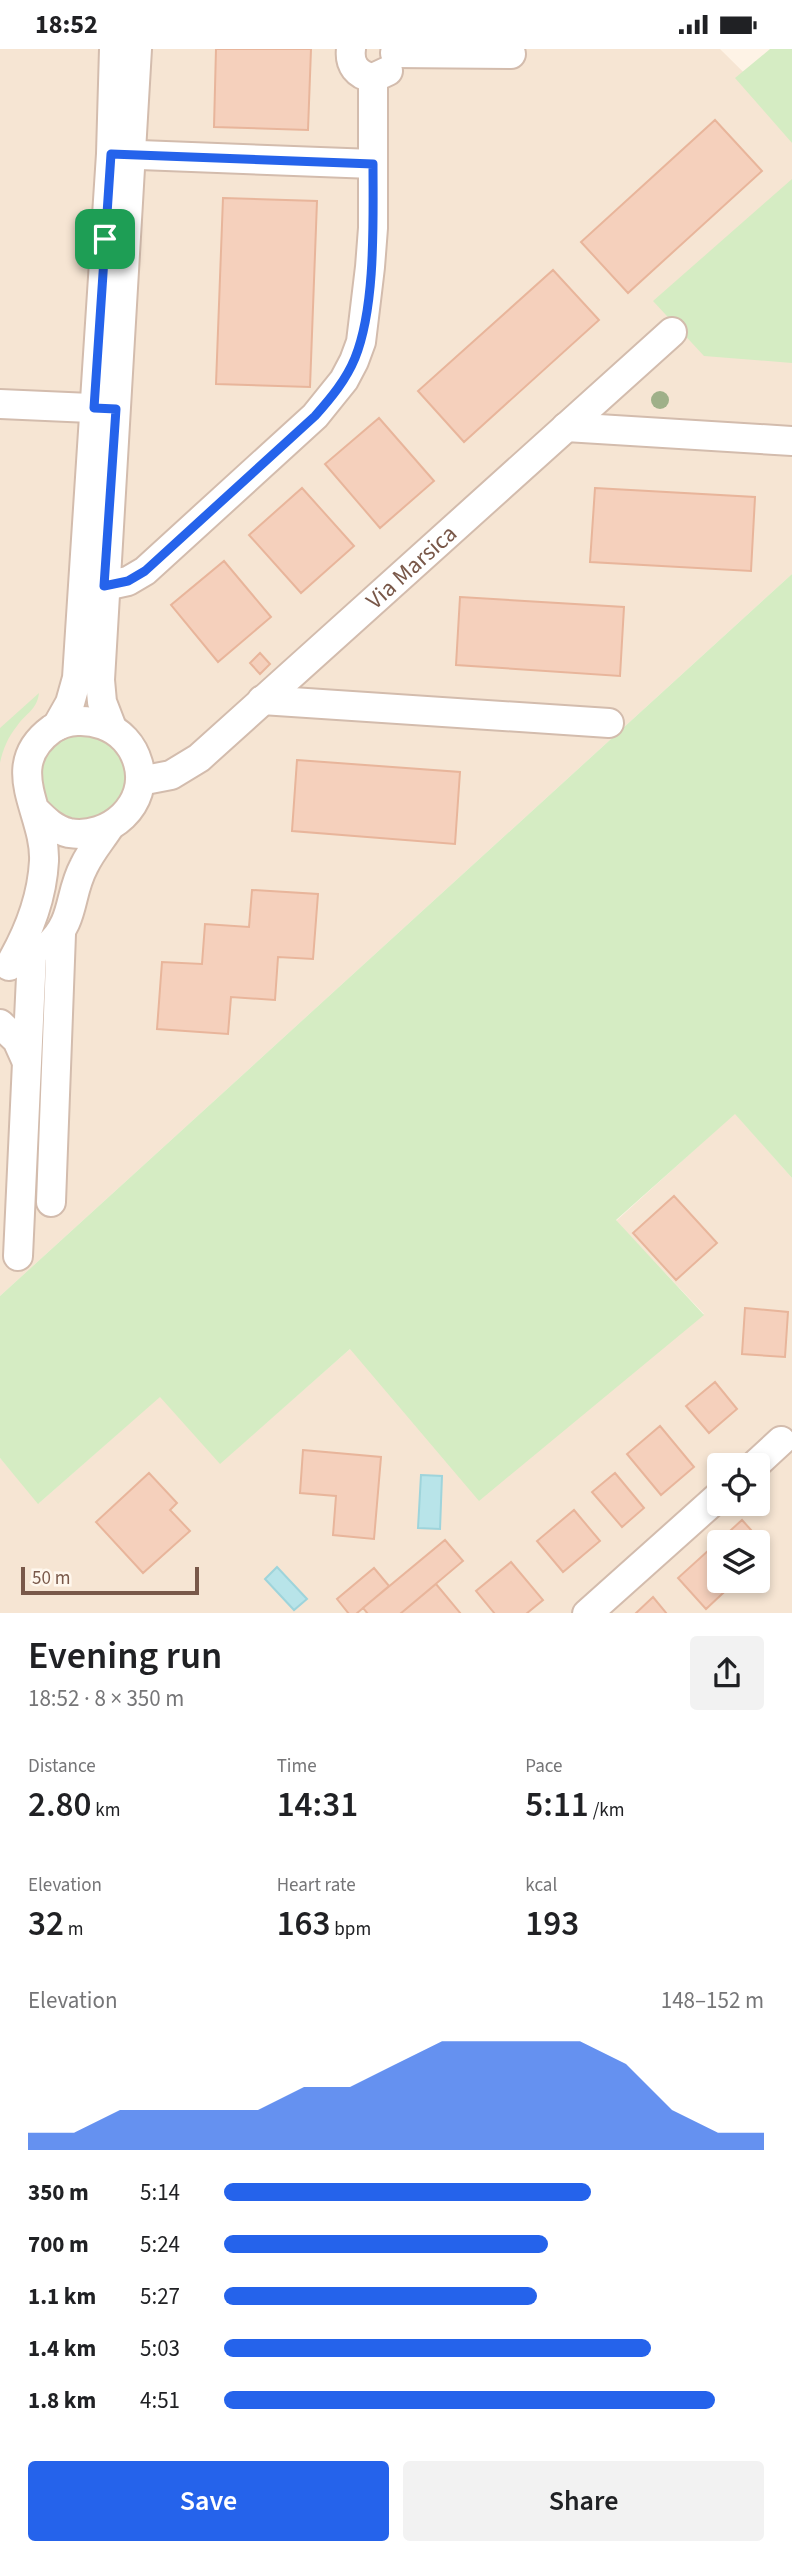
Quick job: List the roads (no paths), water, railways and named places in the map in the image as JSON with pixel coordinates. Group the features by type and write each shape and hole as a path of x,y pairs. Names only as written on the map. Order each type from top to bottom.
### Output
{"street":[{"path":"114,49 122,154"},
{"path":"57,726 71,703 78,678 93,588 122,154 137,49"},
{"path":"351,49 350,56 355,69 360,74 373,78 387,73 394,60 394,51 511,54"},
{"path":"93,588 128,581 145,571 315,416 344,380 361,342 367,306 373,228 373,78"},
{"path":"122,154 373,164"},
{"name":"Via Marsica","path":"140,781 171,775 190,765 671,332"},
{"path":"0,404 105,409"},
{"path":"566,427 792,440"},
{"path":"93,588 100,691 112,728"},
{"path":"262,701 609,723"},
{"path":"18,1256 26,1060 14,965 37,908 44,861 42,834 27,791 25,771 31,753 42,737 57,726 74,721 94,722 112,728 124,738 139,765 140,781 135,800 124,817 108,828 88,834 67,833 49,824 35,810"},
{"path":"51,1202 61,934 83,867 108,828"},
{"path":"14,965 45,950 61,934"},
{"path":"0,1024 17,1040 26,1060"},
{"path":"22,1152 54,1154"},
{"path":"768,1453 781,1441"},
{"path":"587,1613 707,1507"}],"water":[{"path":"421,1475 442,1476 440,1529 418,1528"},
{"path":"277,1567 307,1599 294,1610 265,1579"}]}
